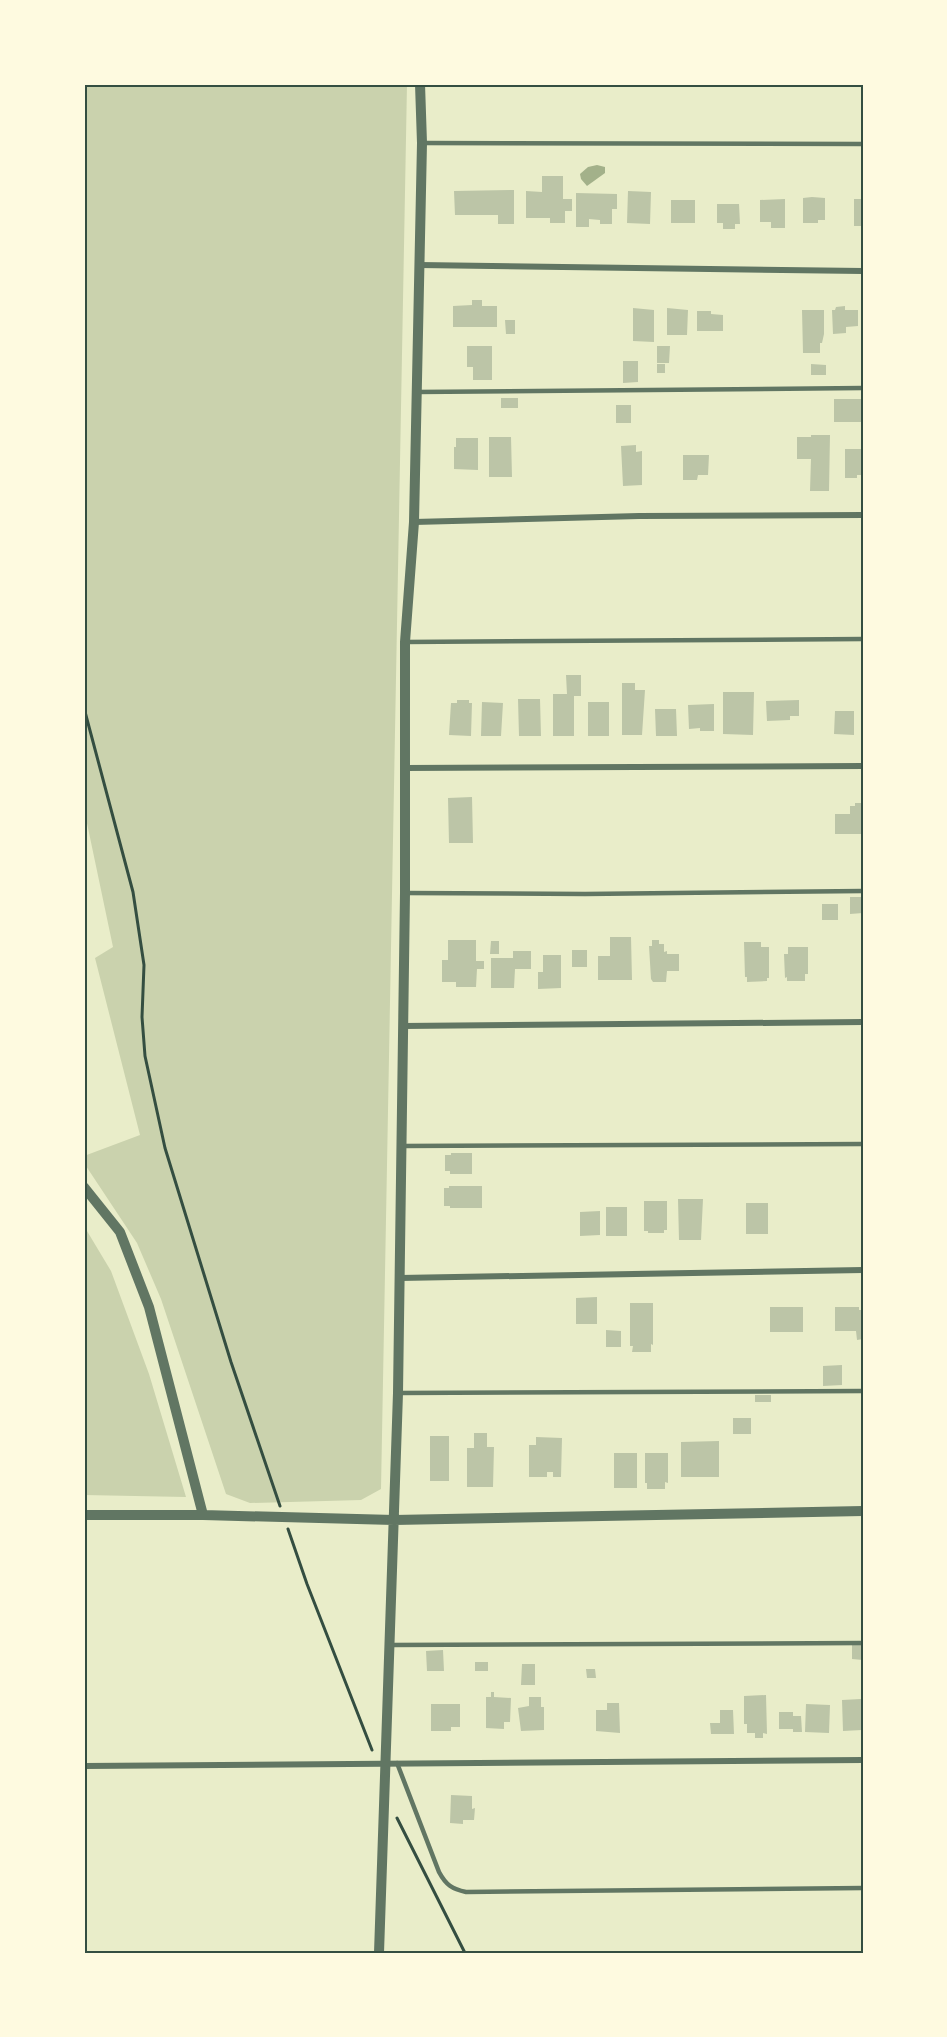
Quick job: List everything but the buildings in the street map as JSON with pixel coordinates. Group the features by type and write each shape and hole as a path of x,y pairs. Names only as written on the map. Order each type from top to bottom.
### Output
{"street":[{"path":"379,1953 398,1393 404,1026 405,642 414,522 422,143 420,84"},
{"path":"419,265 863,271"},
{"path":"414,522 639,516 863,515"},
{"path":"405,768 863,766"},
{"path":"404,1026 863,1022"},
{"path":"84,1187 120,1232 149,1306 203,1515"},
{"path":"400,1278 863,1270"},
{"path":"84,1515 203,1515 394,1520 863,1511"},
{"path":"84,1766 863,1760"}],"lane":[{"path":"422,143 863,144"},
{"path":"416,392 863,388"},
{"path":"405,642 863,639"},
{"path":"405,893 863,891"},
{"path":"402,1146 863,1144"},
{"path":"398,1393 863,1391"},
{"path":"391,1645 863,1643"},
{"path":"387,1764 439,1872 446,1884 456,1890 466,1892 863,1888"}],"path":[{"path":"84,708 133,892 144,965 142,1017 145,1056 165,1148 231,1362 307,1584 387,1764"},
{"path":"396,1814 465,1953"}],"shaded area":[{"path":"84,84 407,84 381,1489 361,1500 250,1503 226,1494 161,1299 137,1243 84,1163 84,1156 140,1135 95,958 113,947 84,809"},
{"path":"597,165 605,167 605,173 587,186 580,174 588,167"},
{"path":"84,1226 111,1271 149,1374 186,1497 84,1495"}]}
